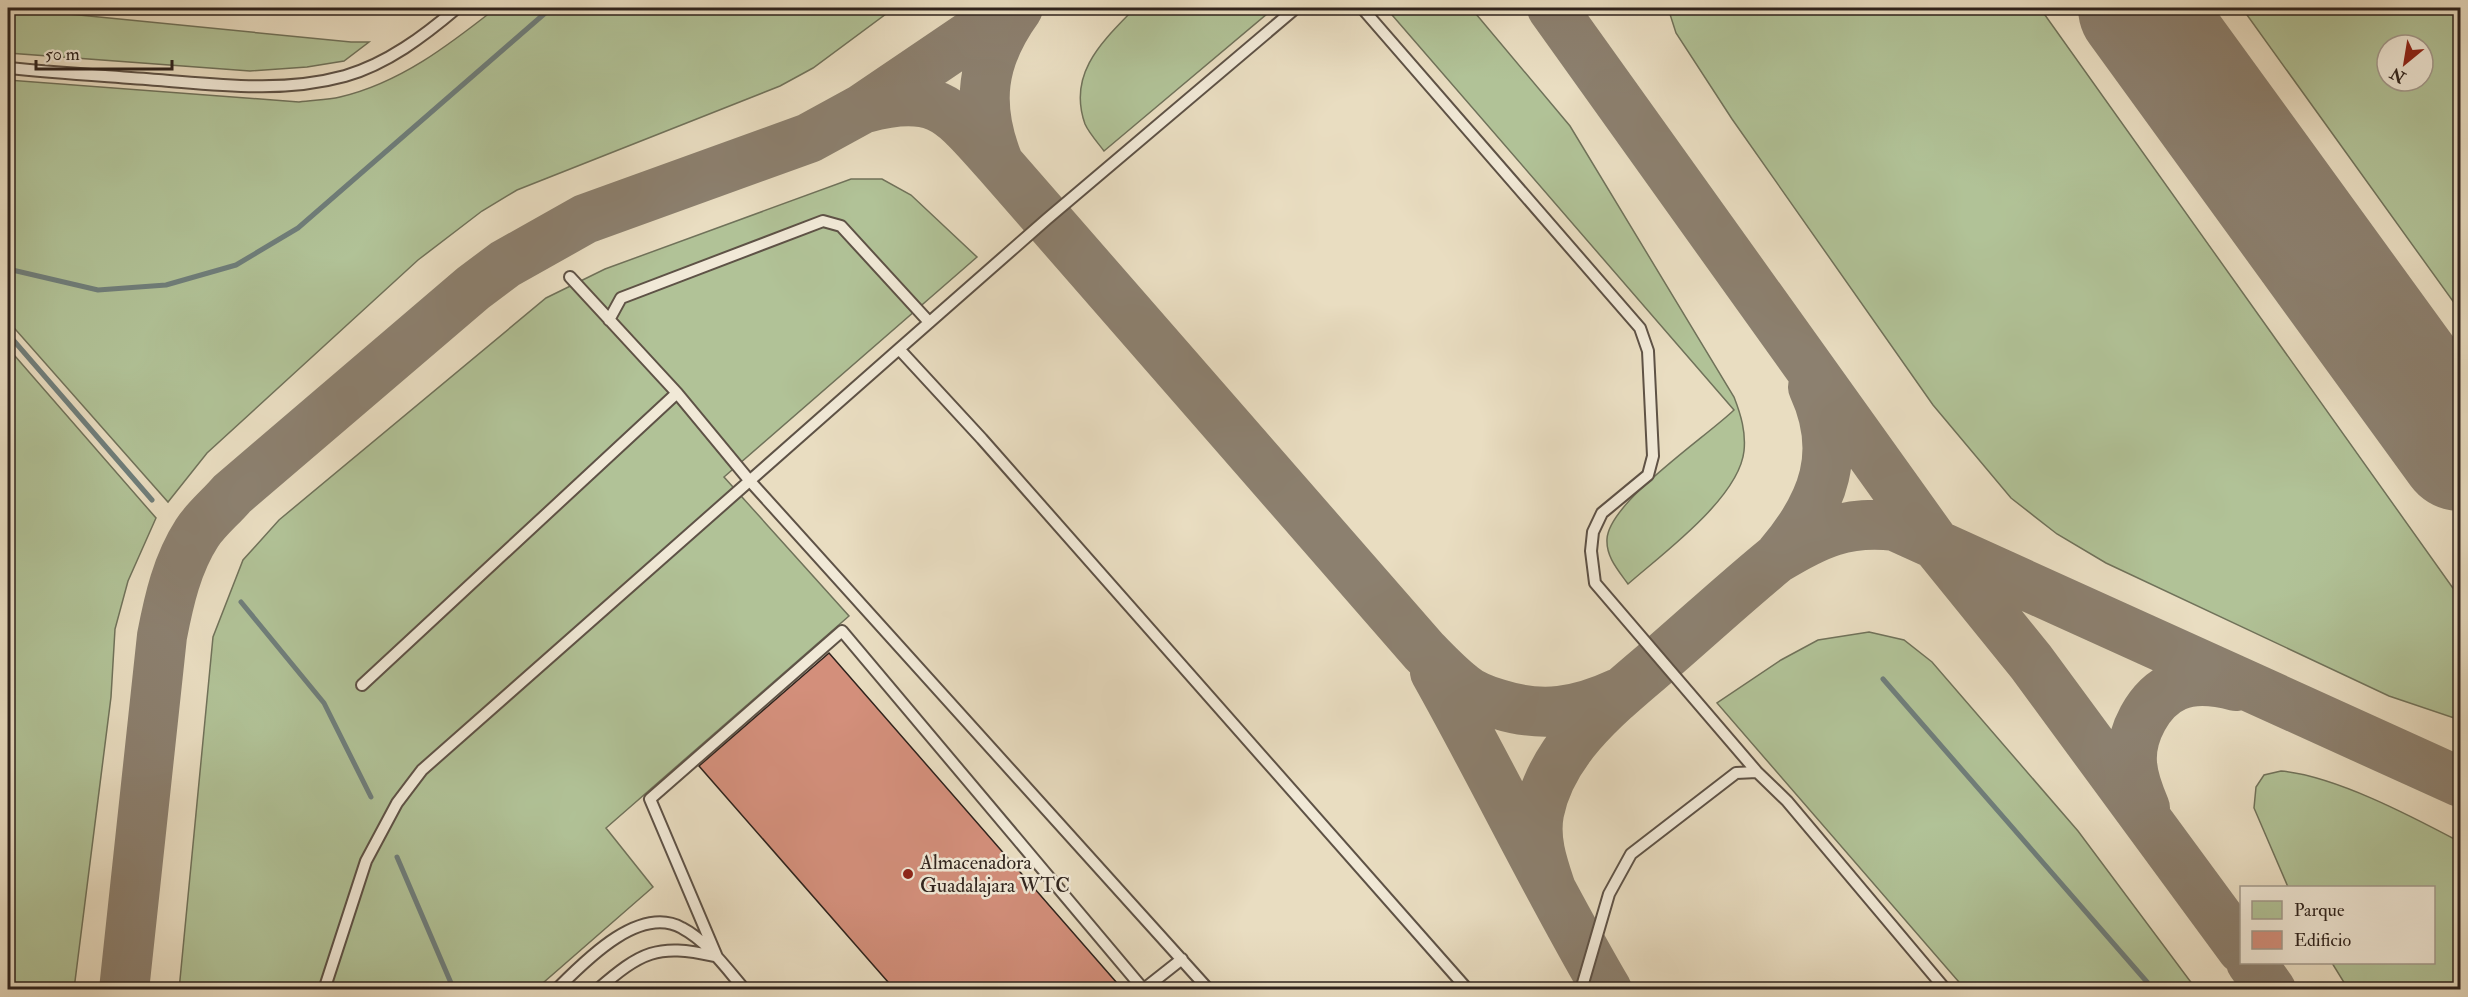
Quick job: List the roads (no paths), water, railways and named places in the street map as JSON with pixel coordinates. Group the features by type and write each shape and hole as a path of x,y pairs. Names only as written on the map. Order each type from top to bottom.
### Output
{"lane":[{"path":"8,68 238,86 294,87 347,75 392,56 432,29 457,8"},
{"path":"324,990 366,861 398,803 422,770 929,322 1296,8"},
{"path":"1362,8 1640,328 1648,351 1653,456 1648,475 1602,513 1593,532 1591,552 1595,583 1757,772 1787,801 1946,990"},
{"path":"609,320 621,298 823,220 841,226 929,322"},
{"path":"570,277 677,393 749,480 1209,990"},
{"path":"899,349 989,447 1468,990"},
{"path":"362,686 677,393"},
{"path":"717,957 650,799 842,631 1144,989 1182,959"},
{"path":"1581,990 1609,894 1631,854 1736,773 1757,772"},
{"path":"556,990 581,965 626,931 645,924 662,922 682,928 717,957 745,990"},
{"path":"597,990 640,957 658,951 682,949 717,957"}],"waterway":[{"path":"8,269 98,290 166,285 236,265 298,228 551,8"},
{"path":"8,334 152,500"},
{"path":"241,602 324,703 371,797"},
{"path":"1883,679 2147,982"},
{"path":"397,857 454,990"}],"place":[{"name":"Almacenadora Guadalajara WTC","path":"908,874"}]}
